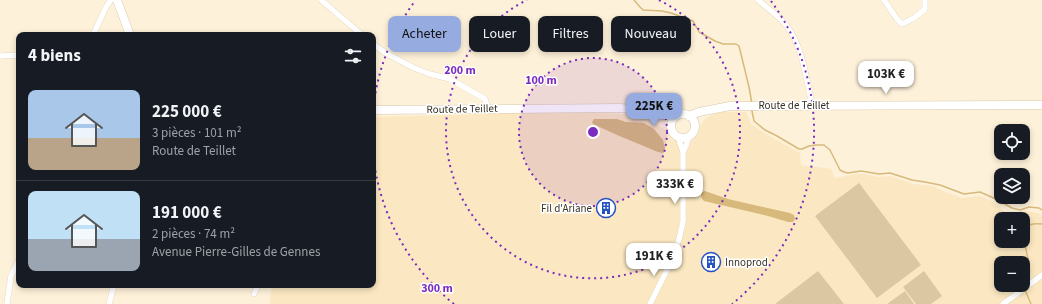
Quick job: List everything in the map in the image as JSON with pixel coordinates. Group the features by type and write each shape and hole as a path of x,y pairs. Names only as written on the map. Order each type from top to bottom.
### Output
{"main road":[{"path":"117,0 129,32"},
{"name":"Route de Teillet","path":"689,116 699,112 730,106 1042,105"},
{"name":"Route de Teillet","path":"376,110 620,108 675,117"},
{"path":"695,126 692,119 684,114 675,117 671,127 673,133 678,137 682,138 689,136 702,117 714,109"},
{"name":"Route de Teillet","path":"648,112 664,120 671,127"}],"street":[{"path":"95,32 106,6 111,0"},
{"path":"321,0 358,32"},
{"path":"758,0 780,19 790,31 801,57 812,105"},
{"path":"884,0 902,24 914,18 925,9 925,0"},
{"path":"376,46 414,68 450,79 485,99 488,108"},
{"path":"0,56 16,55"},
{"path":"683,152 689,136"},
{"path":"650,304 673,258 683,222 683,152 678,137"},
{"path":"7,304 11,276 16,266"},
{"path":"1003,304 1042,275"},
{"path":"109,304 113,288"},
{"path":"254,294 257,288"}],"shaded area":[{"path":"722,112 746,112 751,124 800,153 801,165 832,169 834,178 857,174 878,177 891,176 913,184 934,186 962,198 983,197 1006,212 994,212 994,248 1030,248 1030,212 1024,212 1025,211 1038,213 1042,216 1042,304 270,304 272,288 376,288 376,117 517,113 594,113 641,115 666,130 672,141 693,141 701,124 706,118 714,114"},
{"path":"594,119 617,119 626,122 644,123 654,129 663,140 665,148 663,153 593,124 592,122"},
{"path":"859,183 921,265 877,298 815,216"},
{"path":"705,191 728,199 790,213 794,215 795,219 793,222 788,222 704,201 701,195 702,192"},
{"path":"818,271 844,304 775,304"},
{"path":"924,271 942,296 931,304 916,304 903,287"},
{"path":"905,291 914,304 887,304"}],"waterway":[{"path":"634,0 643,10 662,11 693,21 699,32 715,41 723,44 736,44 739,46 752,104"},
{"path":"752,111 754,121 765,130 799,149 809,146 824,145 830,150 840,170 844,172 848,173 861,171 879,174 890,173 912,180 940,185 964,194 980,192 1012,208 1020,210 1029,207 1039,208 1042,210"},
{"path":"1030,225 1042,224"},
{"path":"1026,248 1028,256"},
{"path":"1026,292 1031,304"}],"place":[{"name":"Fil d'Ariane","path":"606,208"},
{"name":"Innoprod","path":"711,262"}]}
